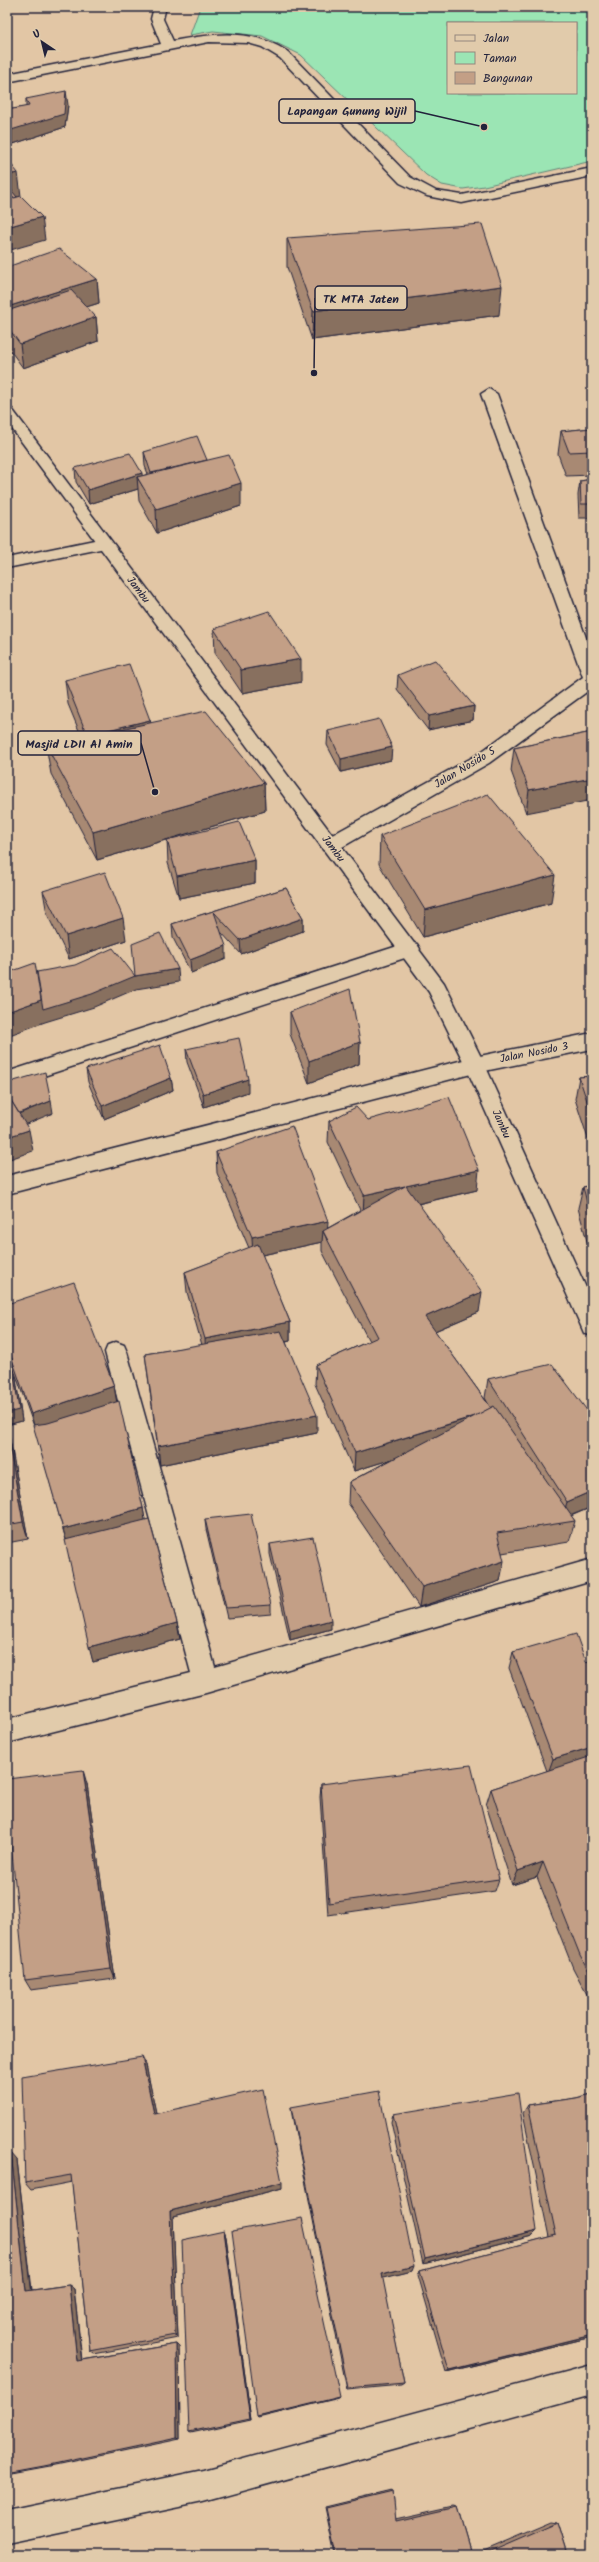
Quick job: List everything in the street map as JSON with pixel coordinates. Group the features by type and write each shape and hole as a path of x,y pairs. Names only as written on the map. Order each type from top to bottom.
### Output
{"street":[{"path":"160,7 157,19 168,45"},
{"path":"7,78 168,45 232,36 256,39 270,45 284,55 405,180 425,193 442,198 462,199 592,172"},
{"path":"489,394 592,678"},
{"name":"Jambu","path":"7,412 104,544 410,949 437,988 475,1065 592,1326"},
{"path":"7,563 104,544"},
{"name":"Jalan Nosido 5","path":"330,845 483,759 592,678"},
{"path":"7,1080 410,949"},
{"name":"Jalan Nosido 3","path":"7,1185 475,1065 592,1041"},
{"path":"116,1352 206,1681"},
{"path":"7,1731 206,1681 592,1570"},
{"path":"7,2527 203,2486 592,2380"}],"green space":[{"path":"200,7 592,7 592,161 484,186 463,189 442,185 426,175 301,55 262,36 213,31 190,35"}],"building":[{"path":"66,91 64,114 8,131 7,130 7,110 29,106 26,99"},
{"path":"7,159 18,173 7,175"},
{"path":"8,186 17,197 7,200"},
{"path":"21,196 42,217 7,227 7,200"},
{"path":"482,224 502,286 313,311 287,238"},
{"path":"59,249 97,279 7,307 7,267"},
{"path":"71,290 96,317 20,344 7,326 7,311"},
{"path":"592,428 592,451 569,452 561,431"},
{"path":"197,436 207,460 151,473 144,452"},
{"path":"130,453 142,473 88,490 75,468"},
{"path":"229,455 241,483 156,509 137,477"},
{"path":"592,479 592,504 581,504 580,481"},
{"path":"269,611 301,659 241,670 214,629"},
{"path":"435,660 474,706 429,716 398,675"},
{"path":"129,664 150,720 87,735 65,680"},
{"path":"206,711 264,783 93,832 46,745"},
{"path":"379,719 392,747 341,759 328,731"},
{"path":"592,732 592,778 529,790 514,748"},
{"path":"488,794 555,875 425,910 380,836"},
{"path":"239,822 255,860 177,876 167,840"},
{"path":"105,872 123,918 66,936 43,891"},
{"path":"286,888 303,918 240,940 214,912 226,946 190,960 172,924"},
{"path":"160,933 178,969 135,976 132,944"},
{"path":"113,948 135,976 92,994 43,1009 37,972 75,965"},
{"path":"35,963 41,1000 7,1012 7,973"},
{"path":"350,989 360,1042 309,1061 290,1012"},
{"path":"239,1038 248,1079 203,1094 186,1049"},
{"path":"160,1045 171,1078 102,1106 86,1069"},
{"path":"45,1072 51,1101 19,1113 7,1094 7,1083"},
{"path":"592,1076 592,1116 579,1077"},
{"path":"7,1094 29,1130 7,1137"},
{"path":"449,1097 479,1170 406,1186 482,1292 425,1317 491,1408 475,1416 355,1453 316,1365 378,1337 323,1231 405,1186 364,1195 329,1121 356,1107 368,1120"},
{"path":"292,1126 328,1221 252,1237 216,1152"},
{"path":"592,1185 592,1222 583,1187"},
{"path":"258,1244 290,1322 205,1339 185,1272"},
{"path":"74,1282 114,1386 31,1414 9,1350 7,1350 7,1304"},
{"path":"281,1331 317,1415 158,1446 145,1354"},
{"path":"12,1362 19,1410 7,1413 7,1364"},
{"path":"552,1364 592,1417 592,1491 567,1502 488,1379"},
{"path":"119,1401 143,1508 63,1529 33,1425 48,1423"},
{"path":"494,1406 575,1521 497,1533 504,1561 422,1587 349,1482"},
{"path":"7,1434 23,1522 7,1525"},
{"path":"251,1514 271,1605 226,1608 205,1519"},
{"path":"149,1519 177,1623 89,1647 65,1540"},
{"path":"313,1537 331,1620 290,1631 270,1544"},
{"path":"576,1634 586,1662 592,1660 592,1747 553,1759 513,1652"},
{"path":"592,1756 592,1977 580,1955 543,1862 518,1871 491,1789"},
{"path":"471,1765 499,1879 329,1903 321,1784"},
{"path":"83,1770 111,1969 25,1980 7,1805 7,1779"},
{"path":"142,2057 154,2114 263,2089 282,2182 170,2211 175,2335 90,2351 71,2175 25,2183 22,2077"},
{"path":"379,2091 414,2266 382,2274 404,2383 348,2388 291,2107"},
{"path":"518,2093 537,2231 425,2259 393,2114"},
{"path":"592,2094 592,2335 449,2370 420,2271 556,2235 528,2105 576,2098"},
{"path":"11,2153 26,2291 69,2285 77,2361 176,2344 177,2438 7,2473 7,2154"},
{"path":"302,2218 340,2397 257,2417 232,2231"},
{"path":"224,2231 250,2419 189,2432 182,2240"},
{"path":"393,2492 396,2521 458,2507 472,2555 336,2555 326,2508"},
{"path":"557,2523 567,2555 483,2555"}],"place":[{"name":"Lapangan Gunung Wijil","path":"484,127"},
{"name":"TK MTA Jaten","path":"314,373"},
{"name":"Masjid LDII Al Amin","path":"155,792"}]}
